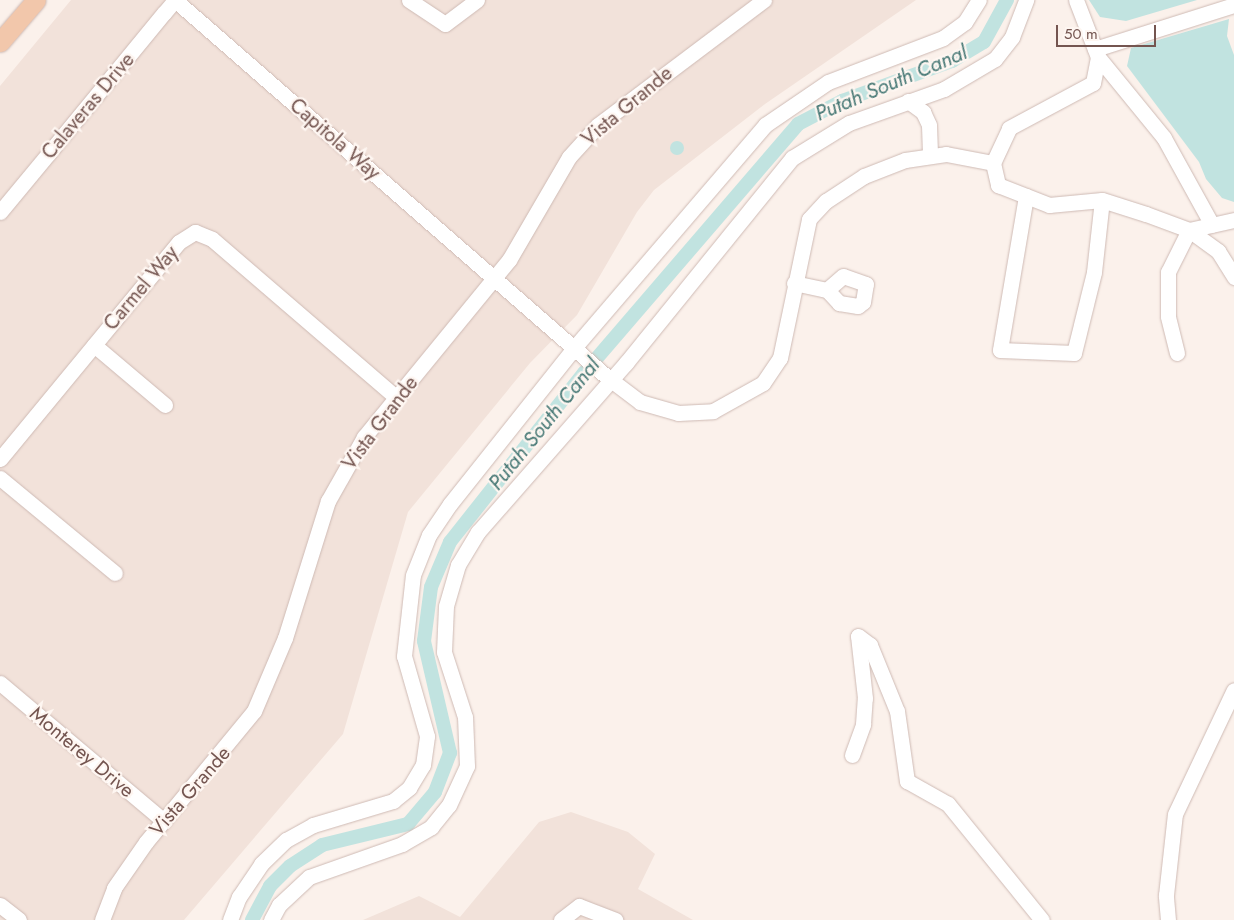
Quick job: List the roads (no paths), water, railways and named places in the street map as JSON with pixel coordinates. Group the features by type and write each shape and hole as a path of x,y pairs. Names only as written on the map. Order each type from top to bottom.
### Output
{"main road":[{"path":"0,42 36,0"}],"street":[{"name":"Calaveras Drive","path":"0,212 175,0"},
{"name":"Capitola Way","path":"175,0 495,278 576,351 640,402 678,413 713,411 746,395 763,383 780,358 794,283 809,219 826,201 864,176 930,156 946,154 993,163"},
{"path":"409,0 444,24 477,0"},
{"name":"Vista Grande","path":"102,920 114,888 164,821 254,711 285,638 328,500 364,438 495,278 520,244 569,157 598,125 764,0"},
{"path":"230,920 238,897 261,864 286,840 313,826 393,801 418,773 427,736 404,656 413,575 429,535 450,504 765,125 828,82 943,38 965,22 979,0"},
{"path":"271,920 280,905 309,877 402,844 431,827 449,805 467,766 464,716 444,652 446,606 458,565 478,532 792,158 849,123 944,89 995,59 1012,37 1026,0"},
{"path":"1076,0 1097,53 1164,138 1212,225"},
{"path":"1097,53 1234,5"},
{"path":"1097,53 1093,84 1009,128 993,163 998,185 1048,205 1102,200 1189,230 1218,251 1234,277"},
{"path":"908,101 923,112 929,125 930,156"},
{"path":"1026,196 1000,350 1074,353 1094,272 1102,200"},
{"path":"1189,230 1234,220"},
{"path":"1177,353 1168,316 1168,272 1189,230"},
{"name":"Carmel Way","path":"0,459 179,242 196,232 212,239 398,398"},
{"path":"794,283 827,290"},
{"path":"94,345 165,405"},
{"path":"0,478 115,573"},
{"path":"852,755 862,730 865,698 858,636 870,645 897,711 902,785 948,804 1042,920"},
{"name":"Monterey Drive","path":"0,683 164,821"},
{"path":"1168,920 1166,895 1175,814 1234,690"},
{"path":"0,905 19,920"},
{"path":"561,920 579,906 615,920"}],"water":[{"path":"1089,0 1197,0 1126,21 1100,17"},
{"path":"1229,19 1227,36 1234,55 1234,202 1222,198 1206,179 1199,162 1127,66 1131,48"},
{"path":"674,141 680,141 684,148 680,155 674,155 670,151 670,145"}],"waterway":[{"name":"Putah South Canal","path":"252,920 270,886 290,866 322,845 408,824 435,792 450,753 424,641 431,587 450,542 584,373 798,124 842,101 952,61 984,42 1007,0"}]}
